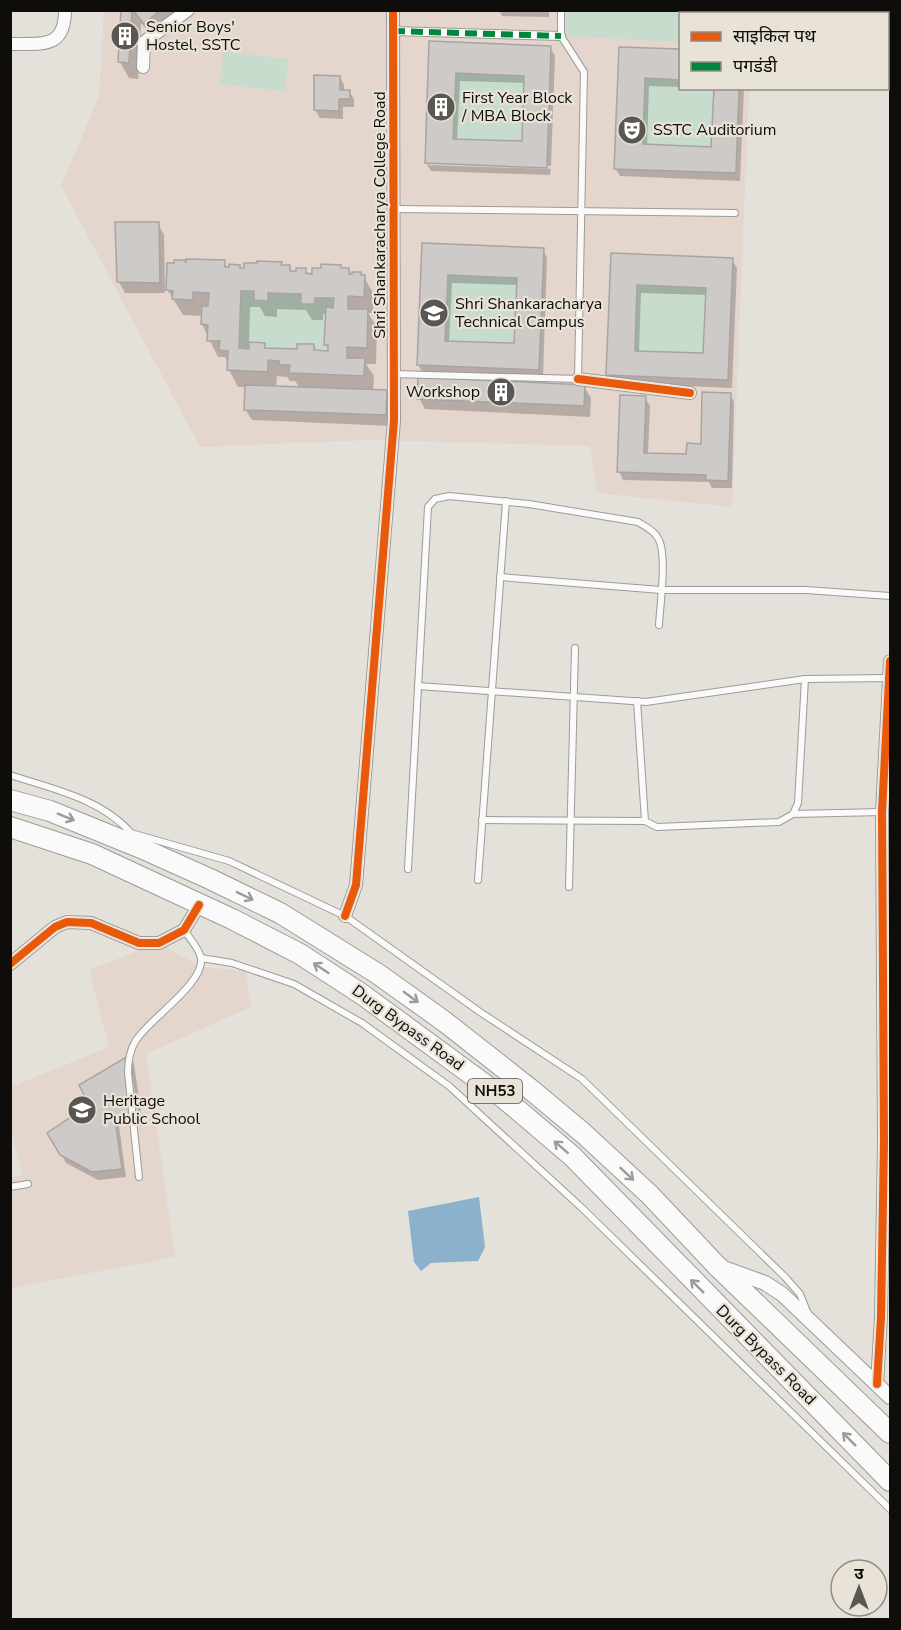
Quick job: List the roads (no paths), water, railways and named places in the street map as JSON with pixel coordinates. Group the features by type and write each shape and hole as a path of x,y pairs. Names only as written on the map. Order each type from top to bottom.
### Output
{"highway":[{"name":"Durg Bypass Road","path":"10,800 136,840 280,913 397,987 520,1081 583,1133 650,1195 717,1266 891,1433"},
{"name":"Durg Bypass Road","path":"10,827 92,854 300,954 363,995 506,1100 572,1156 891,1481"}],"street":[{"path":"10,44 48,43 59,37 64,27 65,10"},
{"path":"143,67 144,42 188,10"},
{"name":"Shri Shankaracharya College Road","path":"345,916 356,885 393,420 393,10"},
{"path":"393,31 561,36"},
{"path":"578,379 690,393"},
{"path":"877,1384 881,1317 884,1142 886,852 882,812 888,769 891,661"},
{"path":"10,964 55,927 67,922 91,923 140,943 159,943 184,930 199,905"},
{"path":"717,1266 765,1283 782,1294 891,1397"}],"lane":[{"path":"393,374 578,379 584,72 561,36 561,10"},
{"path":"393,209 735,213"},
{"path":"408,869 428,507 435,500 449,496 506,501 638,522 651,530 660,540 662,559 659,625"},
{"path":"478,880 506,501"},
{"path":"500,576 661,590 806,590 891,596"},
{"path":"569,887 575,648"},
{"path":"418,686 637,701 805,679 889,678"},
{"path":"793,814 798,803 801,778 805,679"},
{"path":"637,701 645,821"},
{"path":"10,775 74,795 112,814 136,840 194,850 229,861 345,916 480,1012 582,1079 785,1277 800,1294 812,1322"},
{"path":"482,820 645,821 657,827 779,822 793,814 882,812"},
{"path":"139,1177 128,1060 136,1040 197,975 201,966 199,951 184,930"},
{"path":"201,958 232,963 294,984 362,1023 449,1086 624,1249 891,1509"},
{"path":"10,1187 28,1184"}],"water":[{"path":"479,1197 485,1247 478,1261 431,1263 421,1271 414,1262 408,1211"}],"place":[{"name":"Senior Boys' Hostel, SSTC","path":"125,36"},
{"name":"First Year Block / MBA Block","path":"441,107"},
{"name":"SSTC Auditorium","path":"632,130"},
{"name":"Shri Shankaracharya Technical Campus","path":"434,313"},
{"name":"Workshop","path":"501,392"},
{"name":"Heritage Public School","path":"82,1110"}]}
